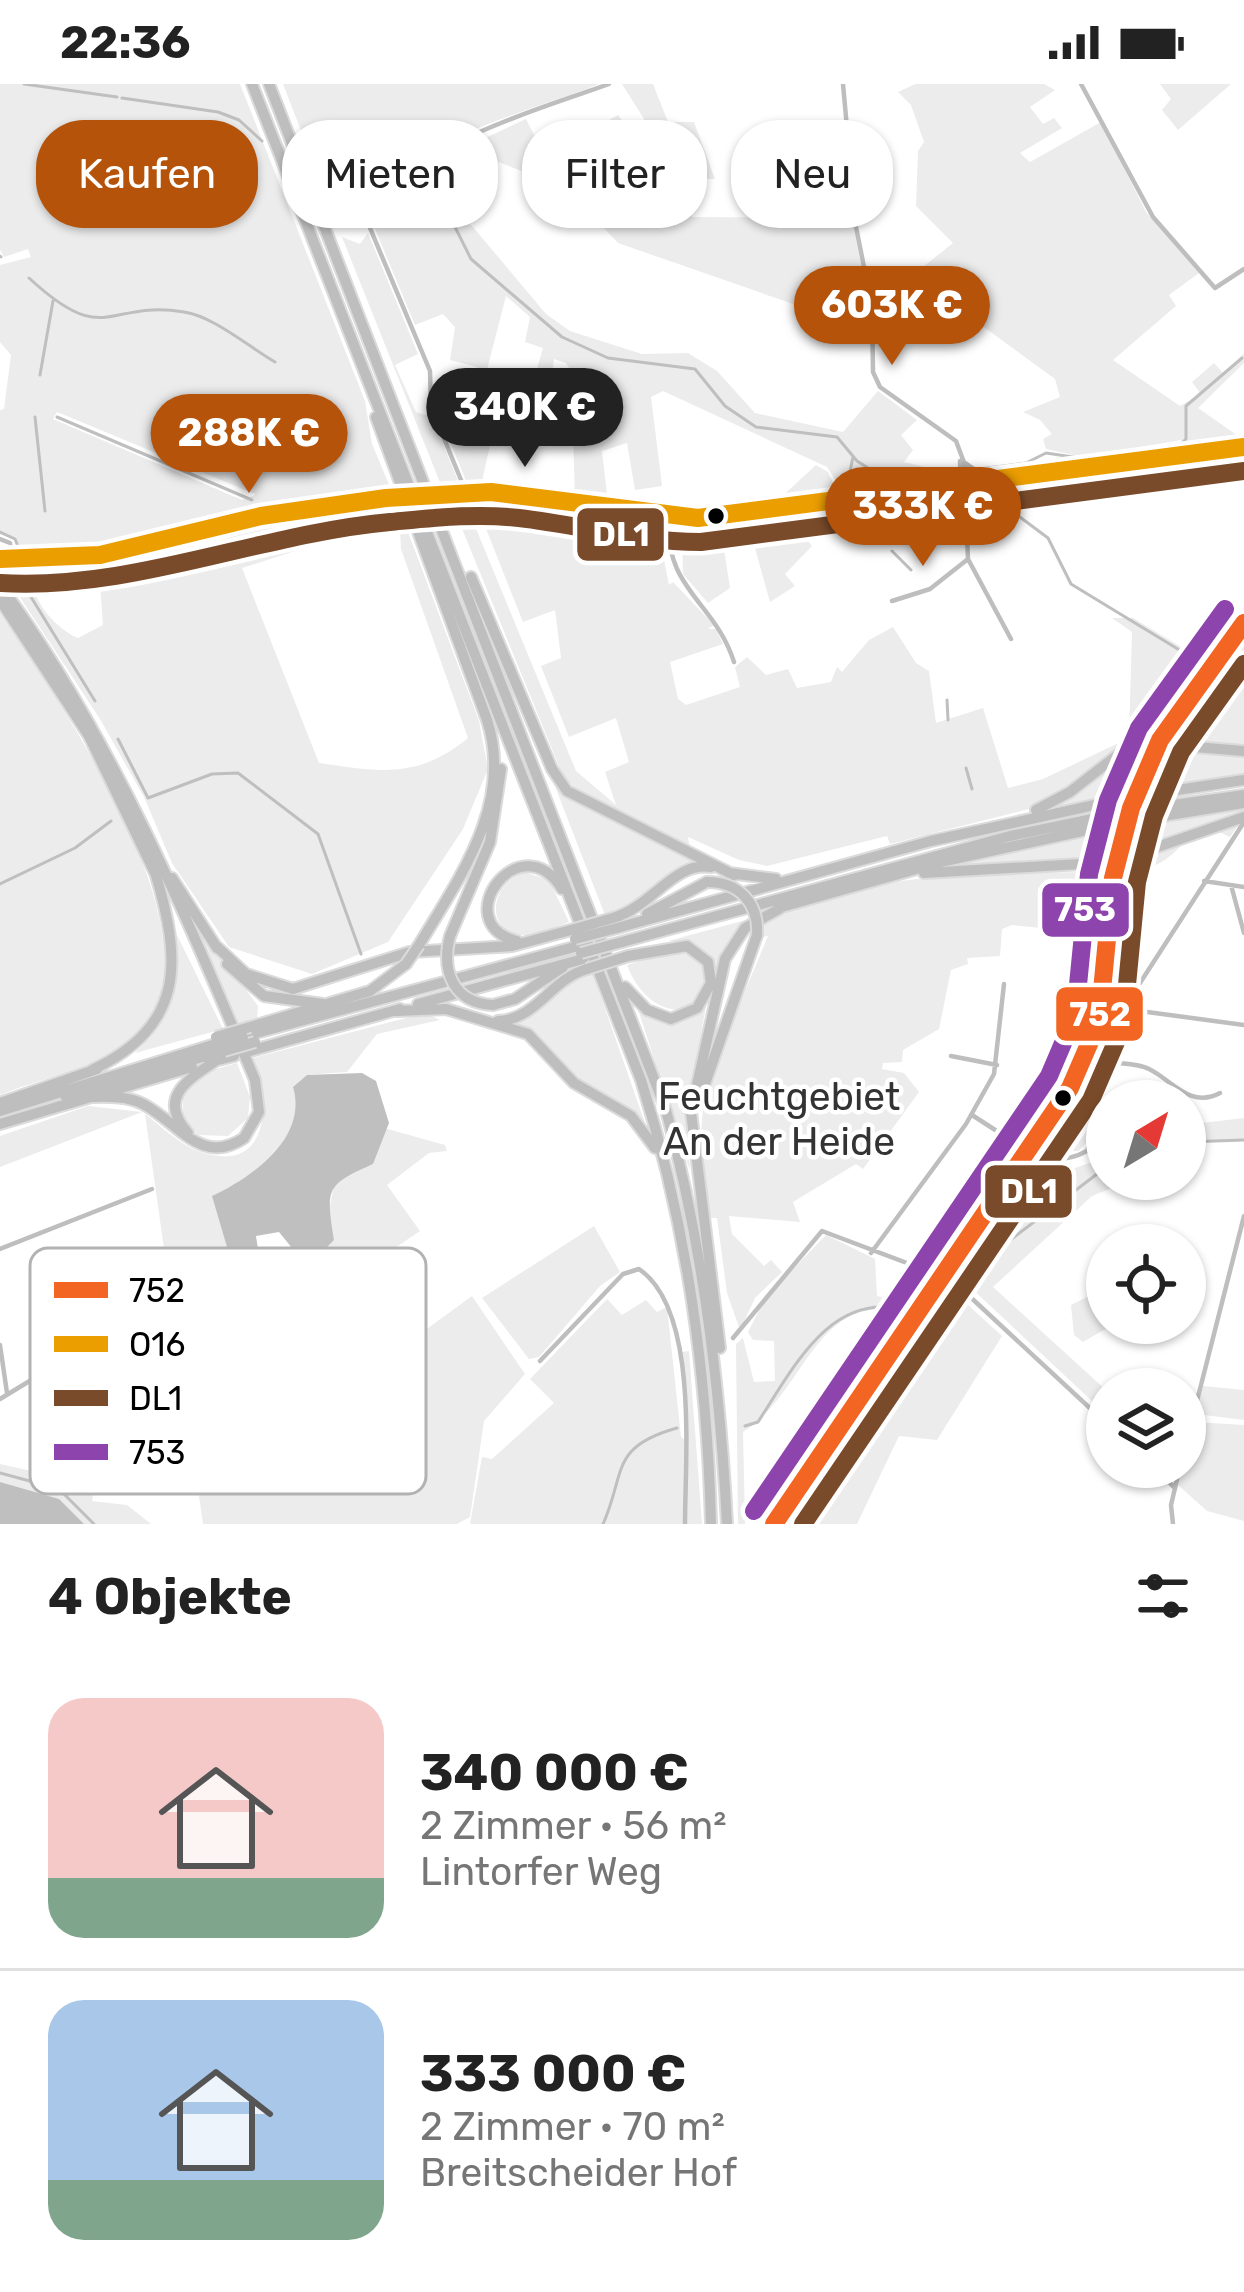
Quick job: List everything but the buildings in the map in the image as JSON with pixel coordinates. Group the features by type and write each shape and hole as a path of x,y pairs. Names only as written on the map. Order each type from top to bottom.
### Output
{"highway":[{"path":"252,84 641,1080 674,1196 704,1380 711,1524"},
{"path":"269,84 438,495 567,791 734,875"},
{"path":"360,362 386,453 501,762 500,805 490,842 445,958 452,982 471,1000 493,1005 515,999 579,949"},
{"path":"438,495 620,981 677,1149 698,1248 718,1387"},
{"path":"0,585 95,730 150,838 255,1079 260,1112 240,1142 211,1148 189,1140 137,1101 86,1097"},
{"path":"0,600 77,716 154,869 254,1094 254,1114 244,1131 212,1143 182,1126 175,1099 184,1079 222,1049"},
{"path":"1180,709 1181,736 1193,747"},
{"path":"995,825 1064,796 1180,709"},
{"path":"252,1039 323,1004 378,987 406,964 468,862 487,814 495,758 487,720"},
{"path":"1123,750 1142,746 1244,751"},
{"path":"621,936 1102,818 1244,791"},
{"path":"396,1011 798,878 995,825 1144,795 1244,791"},
{"path":"252,1039 918,851 1244,791"},
{"path":"621,936 781,908 1102,818"},
{"path":"896,876 1094,867 1242,819"},
{"path":"150,838 233,973 257,993 284,1003 323,1004"},
{"path":"1094,867 1113,878 1133,854"},
{"path":"576,912 556,880 543,870 523,867 504,875 488,897 495,928 514,940 579,949"},
{"path":"621,936 643,907 689,867 798,878"},
{"path":"0,1107 92,1070 140,1042 169,994 169,923 154,869"},
{"path":"717,922 852,879"},
{"path":"621,936 707,881 744,895 755,912 757,935 700,1099 692,1143"},
{"path":"727,1524 713,1270 691,1112 725,959 739,934 781,908"},
{"path":"620,981 647,1010 671,1019 692,1013 710,990 708,962 694,949 621,936"},
{"path":"215,945 246,974 293,989 399,955 545,942"},
{"path":"501,966 545,942"},
{"path":"0,1123 252,1039 501,966 579,949"},
{"path":"494,1021 522,1016 565,977 579,949"},
{"path":"252,1039 396,1011 440,1008 494,1021 536,1039 574,1083 637,1121 652,1141 674,1196"},
{"path":"92,1070 222,1049"},
{"path":"0,1107 222,1049"},
{"path":"0,1123 77,1092 222,1049"}],"main road":[{"path":"438,495 538,493 674,519 1244,447"},
{"path":"963,460 986,480"},
{"path":"940,487 961,503"},
{"path":"0,559 88,561 256,517 395,498"},
{"path":"775,1524 1070,1088 1099,1021 1117,856 1156,750 1180,709 1244,623"}],"street":[{"path":"466,492 431,406 430,370 370,228 374,203 401,174 481,132 609,84"},
{"path":"843,84 856,227 872,307 874,376 954,438 963,460 968,559 1011,639"},
{"path":"1081,84 1153,217 1215,288 1244,269"},
{"path":"963,484 961,503 966,514"},
{"path":"652,518 670,539"},
{"path":"674,519 670,539 680,583 719,625 734,662"},
{"path":"0,539 12,546 12,561"},
{"path":"892,601 930,590 968,559"},
{"path":"972,1115 1029,1151 1059,1158 1083,1154 1092,1145 1122,1009 1242,819"},
{"path":"1204,881 1244,887"},
{"path":"1231,886 1244,933"},
{"path":"871,1253 972,1115 997,1065 1004,984"},
{"path":"1122,1009 1244,1024"},
{"path":"951,1056 997,1065"},
{"path":"1109,1062 1148,1069 1186,1094 1211,1098 1220,1093"},
{"path":"0,1249 152,1189"},
{"path":"1205,1368 1244,1216"},
{"path":"734,1338 823,1232 952,1280 1086,1404"},
{"path":"540,1361 604,1288 633,1269 645,1272 667,1298 683,1345 685,1524"},
{"path":"0,1345 3,1397 30,1381"},
{"path":"1173,1524 1175,1488"}],"green space":[{"path":"0,84 240,84 254,120 36,120 36,228 258,228 258,130 282,191 282,228 297,228 365,401 372,444 393,494 280,504 93,554 21,555 15,539 0,534 0,410 4,409 11,355 0,342 0,265 31,257 28,249 4,257 0,250","holes":["57,412 255,495 242,500 53,419"]},
{"path":"283,84 600,84 498,121 297,120"},
{"path":"622,84 653,84 667,120 644,120"},
{"path":"915,84 1044,84 1055,90 1030,107 1043,124 1054,118 1062,128 1020,153 1030,162 1101,122 1146,212 1199,273 1169,295 1176,306 1113,360 1180,406 1201,394 1192,382 1214,363 1224,374 1244,353 1244,363 1198,408 1244,440 1184,448 1181,440 1083,457 1046,449 1043,439 1052,434 1040,420 1023,412 1060,397 1055,379 913,275 953,243 916,206 918,151 924,142 911,105 898,92"},
{"path":"1160,84 1231,84 1178,130 1162,110 1171,99"},
{"path":"522,121 522,171 498,162 498,132"},
{"path":"707,217 731,217 731,228 854,228 867,297 865,329 618,243 604,228 707,228"},
{"path":"370,228 474,228 546,314 570,331 642,354 688,353 717,371 755,413 843,432 878,391 917,420 901,435 913,450 904,462 941,471 925,479 843,492 827,467 663,391 651,397 662,486 635,490 627,443 602,451 608,503 575,496 571,371 566,363 554,359 548,404 529,397 543,348 525,342 530,317 506,296 481,393 471,390 477,367 450,360 455,327 443,314 415,325 375,229"},
{"path":"368,233 418,354 395,365 416,412 432,417 461,488 443,490 342,237 360,244"},
{"path":"444,427 492,436 481,486 469,488"},
{"path":"816,465 828,472 838,493 777,501"},
{"path":"995,487 991,492 1005,506 996,530 978,544 972,493"},
{"path":"475,501 534,502 605,520 608,533 620,524 659,534 669,585 673,582 714,625 708,629 716,629 723,644 670,662 678,699 686,705 740,687 735,667 747,657 766,675 788,669 797,688 831,682 837,667 842,672 869,640 893,627 916,663 929,671 936,723 983,708 1008,788 1043,779 1129,738 1132,632 1112,618 1133,618 1188,651 1214,634 1219,639 1145,735 1111,753 1075,784 1029,809 890,844 887,836 767,866 739,860 688,837 690,850 583,796 563,776 454,509 448,505 465,502 576,771 616,805 605,772 629,762 616,718 569,737 541,666 561,658 555,610 523,622"},
{"path":"399,508 479,721 488,769 463,829 388,942 312,974 229,947 172,863 144,797 100,719 0,567 33,572 35,592 45,611 78,638 103,625 99,570 193,544 197,554 267,524 312,516 315,529 293,533 295,551 242,568 319,763 398,769 432,760 468,738 401,549"},
{"path":"787,515 812,546 785,574 795,586 770,602 748,523"},
{"path":"721,530 730,588 708,603 683,574 682,537 688,531"},
{"path":"0,613 60,704 128,828 153,893 164,953 158,1005 128,1045 82,1068 0,1095"},
{"path":"1244,630 1244,747 1202,744 1184,736 1194,699"},
{"path":"514,681 562,788 693,860 645,901 605,915"},
{"path":"1163,747 1244,755 1244,775 1145,788"},
{"path":"1142,749 1124,793 1051,808 1131,750"},
{"path":"1244,807 1244,812 1131,851 1124,847 1131,825"},
{"path":"1241,821 1230,837 1219,832 1192,840"},
{"path":"1114,827 1106,858 930,869"},
{"path":"1192,840 1157,864 1137,865 1128,875 1109,993 1115,907 1125,866"},
{"path":"524,872 549,880 569,922 531,935 506,930 496,911 497,900 502,889"},
{"name":"Feuchtgebiet An der Heide","path":"1090,872 1102,881 1092,993 1092,933 1012,925 1002,929 1000,956 967,958 968,964 951,970 939,1029 903,1050 902,1062 883,1063 882,1069 904,1073 919,1092 863,1169 856,1164 793,1202 800,1222 729,1216 732,1234 764,1266 771,1260 782,1272 755,1298 740,1330 727,1293 717,1218 710,1218 699,1155 703,1109 725,1039 768,936 761,937 762,923 800,906 881,884 965,875"},
{"path":"746,920 723,952 714,986 702,952 689,943 668,941"},
{"path":"200,927 258,1006 257,1020 236,1027 195,930"},
{"path":"177,935 223,1029 135,1053 158,1027 171,1000"},
{"path":"677,950 702,961 706,981 694,1005 681,1009 652,1000 627,965"},
{"path":"593,974 646,1126 570,1074 534,1032 517,1025 571,979"},
{"path":"637,1006 672,1022 706,1006 686,1119 690,1171"},
{"path":"425,1013 440,1020 377,1034 347,1072 307,1075 293,1087 295,1106 285,1139 244,1178 213,1196 228,1248 164,1248 145,1114 193,1149 224,1156 241,1153 253,1144 263,1113 253,1058"},
{"path":"237,1063 250,1097 248,1118 228,1136 198,1135 183,1119 183,1091 202,1073"},
{"path":"1075,1091 1086,1104 1086,1143 1078,1151 1054,1151 1047,1139"},
{"path":"88,1106 142,1112 0,1167 0,1136"},
{"path":"1244,1118 1244,1141 1206,1142 1206,1123"},
{"path":"384,1128 445,1145 447,1151 429,1153 387,1185 420,1231 395,1248 324,1248 334,1240 329,1211 335,1180 373,1164"},
{"path":"1086,1164 1088,1200 993,1287 1086,1372 1086,1395 954,1272 1012,1185 1036,1206 1072,1169"},
{"path":"594,1226 620,1272 600,1286 539,1357 529,1359 482,1298"},
{"path":"826,1235 875,1259 877,1296 905,1302 924,1274 937,1279 909,1315 878,1310 853,1315 833,1328 764,1415 743,1432 745,1524 738,1524 736,1344 743,1338 754,1382 775,1381 774,1341 753,1340 748,1332 766,1297"},
{"path":"945,1284 1002,1336 937,1440 899,1436 857,1524 781,1524 799,1496 810,1503 845,1430"},
{"path":"472,1296 525,1374 484,1421 470,1517 457,1524 203,1524 199,1494 426,1494 426,1330"},
{"path":"1086,1298 1083,1342 1074,1335 1071,1305"},
{"path":"607,1299 622,1315 646,1300 657,1312 667,1307 681,1437 687,1442 682,1352 689,1351 702,1524 470,1524 482,1457 492,1459 554,1403 530,1379"},
{"path":"1206,1386 1244,1390 1244,1420 1206,1415"},
{"path":"1206,1423 1244,1425 1244,1521 1207,1511 1181,1488 1206,1488"},
{"path":"0,1464 30,1471 30,1494 93,1494 92,1501 127,1505 151,1524 0,1524"}],"shaded area":[{"path":"362,1073 376,1081 389,1123 373,1164 332,1191 334,1240 326,1248 292,1248 279,1232 256,1236 258,1248 227,1248 212,1196 259,1167 285,1139 295,1106 293,1087 307,1075"},
{"path":"0,1482 59,1499 84,1524 0,1524"}],"waterway":[{"path":"24,84 117,97"},
{"path":"122,98 218,112 239,120 262,141"},
{"path":"456,228 471,259 562,337 608,358 695,369 725,406 756,427 837,437 857,461 889,481 950,472"},
{"path":"29,278 55,300 92,317 158,310 195,315 275,362"},
{"path":"40,375 53,301"},
{"path":"980,469 1026,463 1046,453 1080,458 1180,445 1186,439 1186,406 1242,358"},
{"path":"35,417 45,511"},
{"path":"57,417 252,500"},
{"path":"852,489 848,481 853,457"},
{"path":"997,490 1004,501"},
{"path":"867,506 882,539"},
{"path":"1009,509 1048,538 1071,584 1186,654 1200,645"},
{"path":"0,532 15,539 21,554"},
{"path":"892,551 911,570"},
{"path":"23,569 23,584 95,701"},
{"path":"1204,642 1212,639"},
{"path":"1233,654 1244,658"},
{"path":"947,700 948,720"},
{"path":"118,739 148,798 212,774 238,773 318,834 361,954"},
{"path":"966,768 972,789"},
{"path":"0,884 75,848 111,821"},
{"path":"1206,1141 1244,1140"},
{"path":"959,1279 1086,1182"},
{"path":"926,1316 951,1289"},
{"path":"745,1426 758,1422 801,1357 837,1322 858,1311 881,1307 908,1311"},
{"path":"603,1524 630,1453 655,1435 677,1428"},
{"path":"0,1473 30,1481"},
{"path":"64,1494 94,1524"}],"transit line":[{"name":"O16","path":"0,559 100,555 261,516 386,498 491,492 698,518 1244,447"},
{"name":"DL1","path":"0,583 98,579 341,528 422,519 503,517 701,542 1244,471"},
{"name":"753","path":"754,1511 1049,1076 1075,1015 1089,874 1108,800 1139,728 1225,609"},
{"name":"752","path":"774,1524 1070,1088 1099,1021 1113,878 1131,808 1160,740 1244,623"},
{"name":"DL1","path":"803,1524 1091,1100 1123,1026 1137,882 1154,816 1181,752 1244,664"}]}
